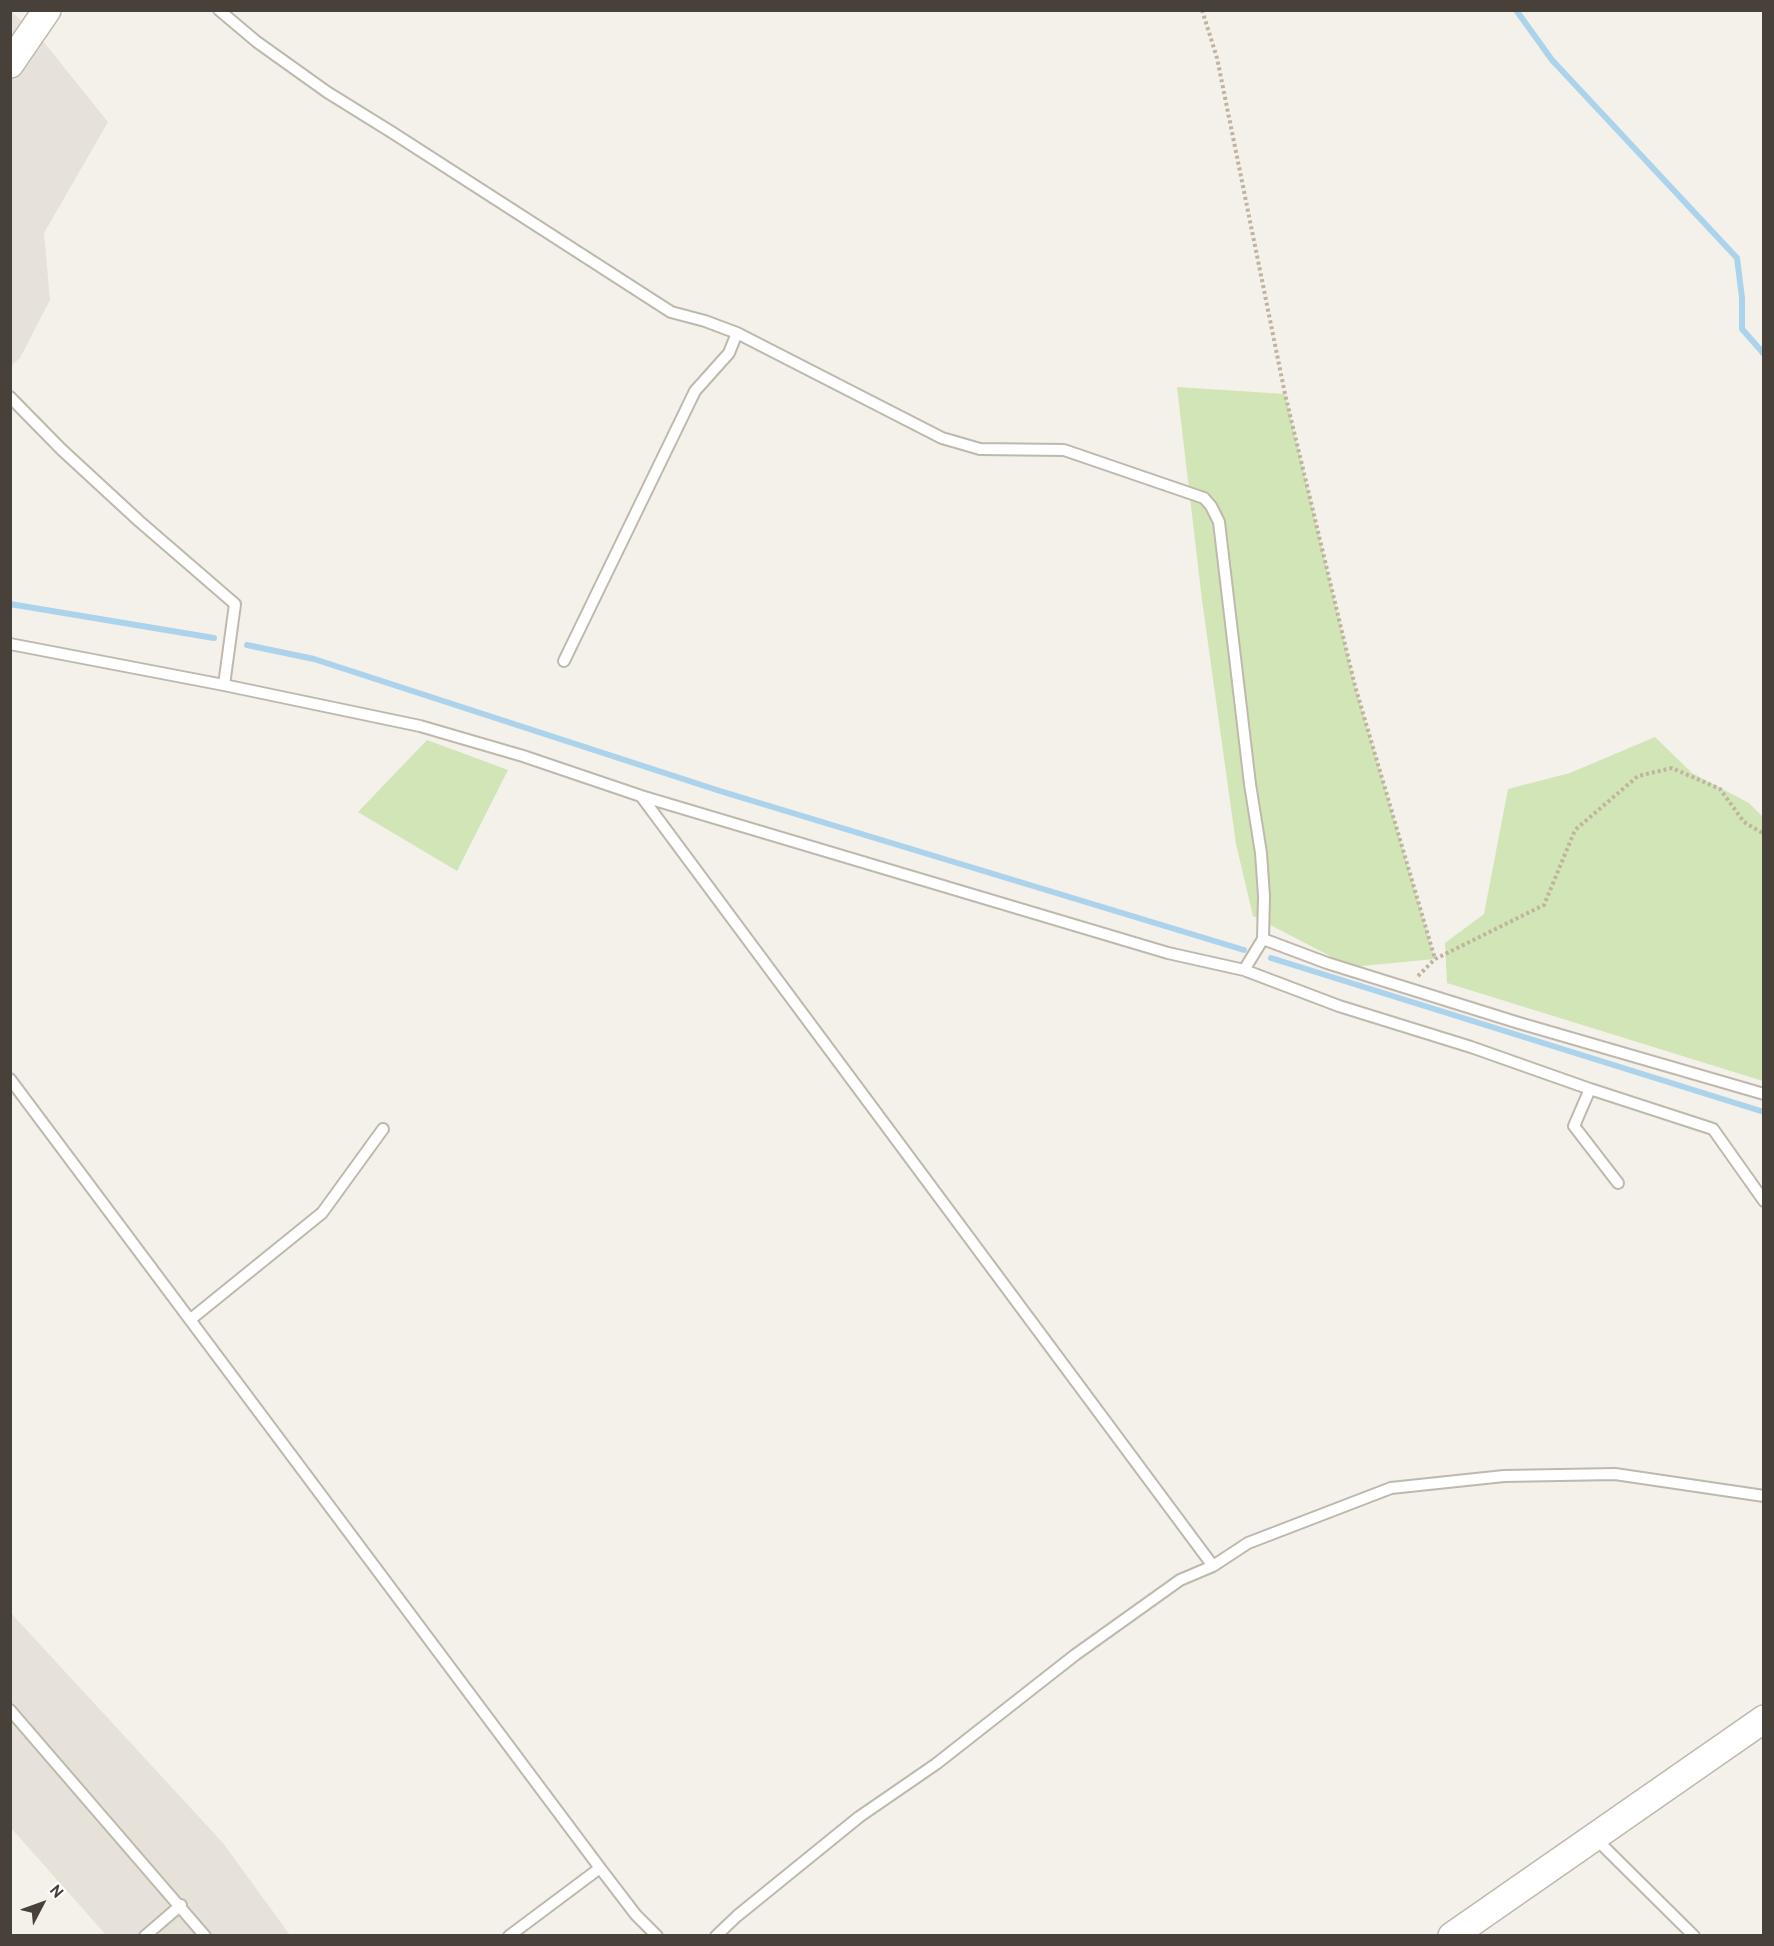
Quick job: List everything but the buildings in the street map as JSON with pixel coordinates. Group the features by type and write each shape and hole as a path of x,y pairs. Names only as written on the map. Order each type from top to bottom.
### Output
{"street":[{"path":"10,64 47,10"},
{"path":"1452,1935 1764,1719"}],"lane":[{"path":"219,10 249,36 327,93 671,312 737,333 942,438 980,449 1064,450 1204,498 1219,522 1250,784 1261,853 1264,896 1263,939 1244,970"},
{"path":"564,661 695,391 729,353 737,333"},
{"path":"10,397 78,465 235,604 225,685"},
{"path":"10,644 225,685 420,726 522,756 641,796 1168,953 1244,970 1339,1006 1472,1047 1713,1130 1764,1200"},
{"path":"641,796 1213,1566"},
{"path":"1263,939 1327,963 1519,1023 1764,1094"},
{"path":"10,1079 600,1868 636,1915 657,1935"},
{"path":"1590,1089 1574,1126 1618,1183"},
{"path":"191,1319 321,1213 383,1129"},
{"path":"716,1935 859,1817 936,1764 1075,1655 1180,1580 1213,1566 1248,1544 1391,1488 1504,1476 1614,1474 1764,1496"},
{"path":"10,1710 206,1935"},
{"path":"1593,1837 1694,1935"},
{"path":"509,1935 600,1868"},
{"path":"145,1935 181,1905"}],"path":[{"path":"1202,10 1217,58 1285,394 1355,686 1435,958"},
{"path":"1407,987 1435,958 1544,905 1575,830 1638,776 1672,768 1720,789 1744,822 1764,834"}],"shaded area":[{"path":"11,11 43,41 108,122 44,233 50,300 20,358 11,366"},
{"path":"10,1612 223,1843 290,1935 106,1935 11,1828"}],"green space":[{"path":"1177,387 1285,394 1355,686 1435,959 1351,967 1253,916 1236,844 1202,600"},
{"path":"1655,737 1692,773 1749,803 1763,817 1763,1081 1447,983 1445,943 1484,914 1508,789 1570,773"},
{"path":"427,740 508,770 457,871 358,812"}],"waterway":[{"path":"1516,10 1552,60 1737,258 1742,298 1742,329 1764,354"},
{"path":"10,604 214,638"},
{"path":"247,645 314,659 720,791 1244,950"},
{"path":"1271,958 1764,1112"}]}
